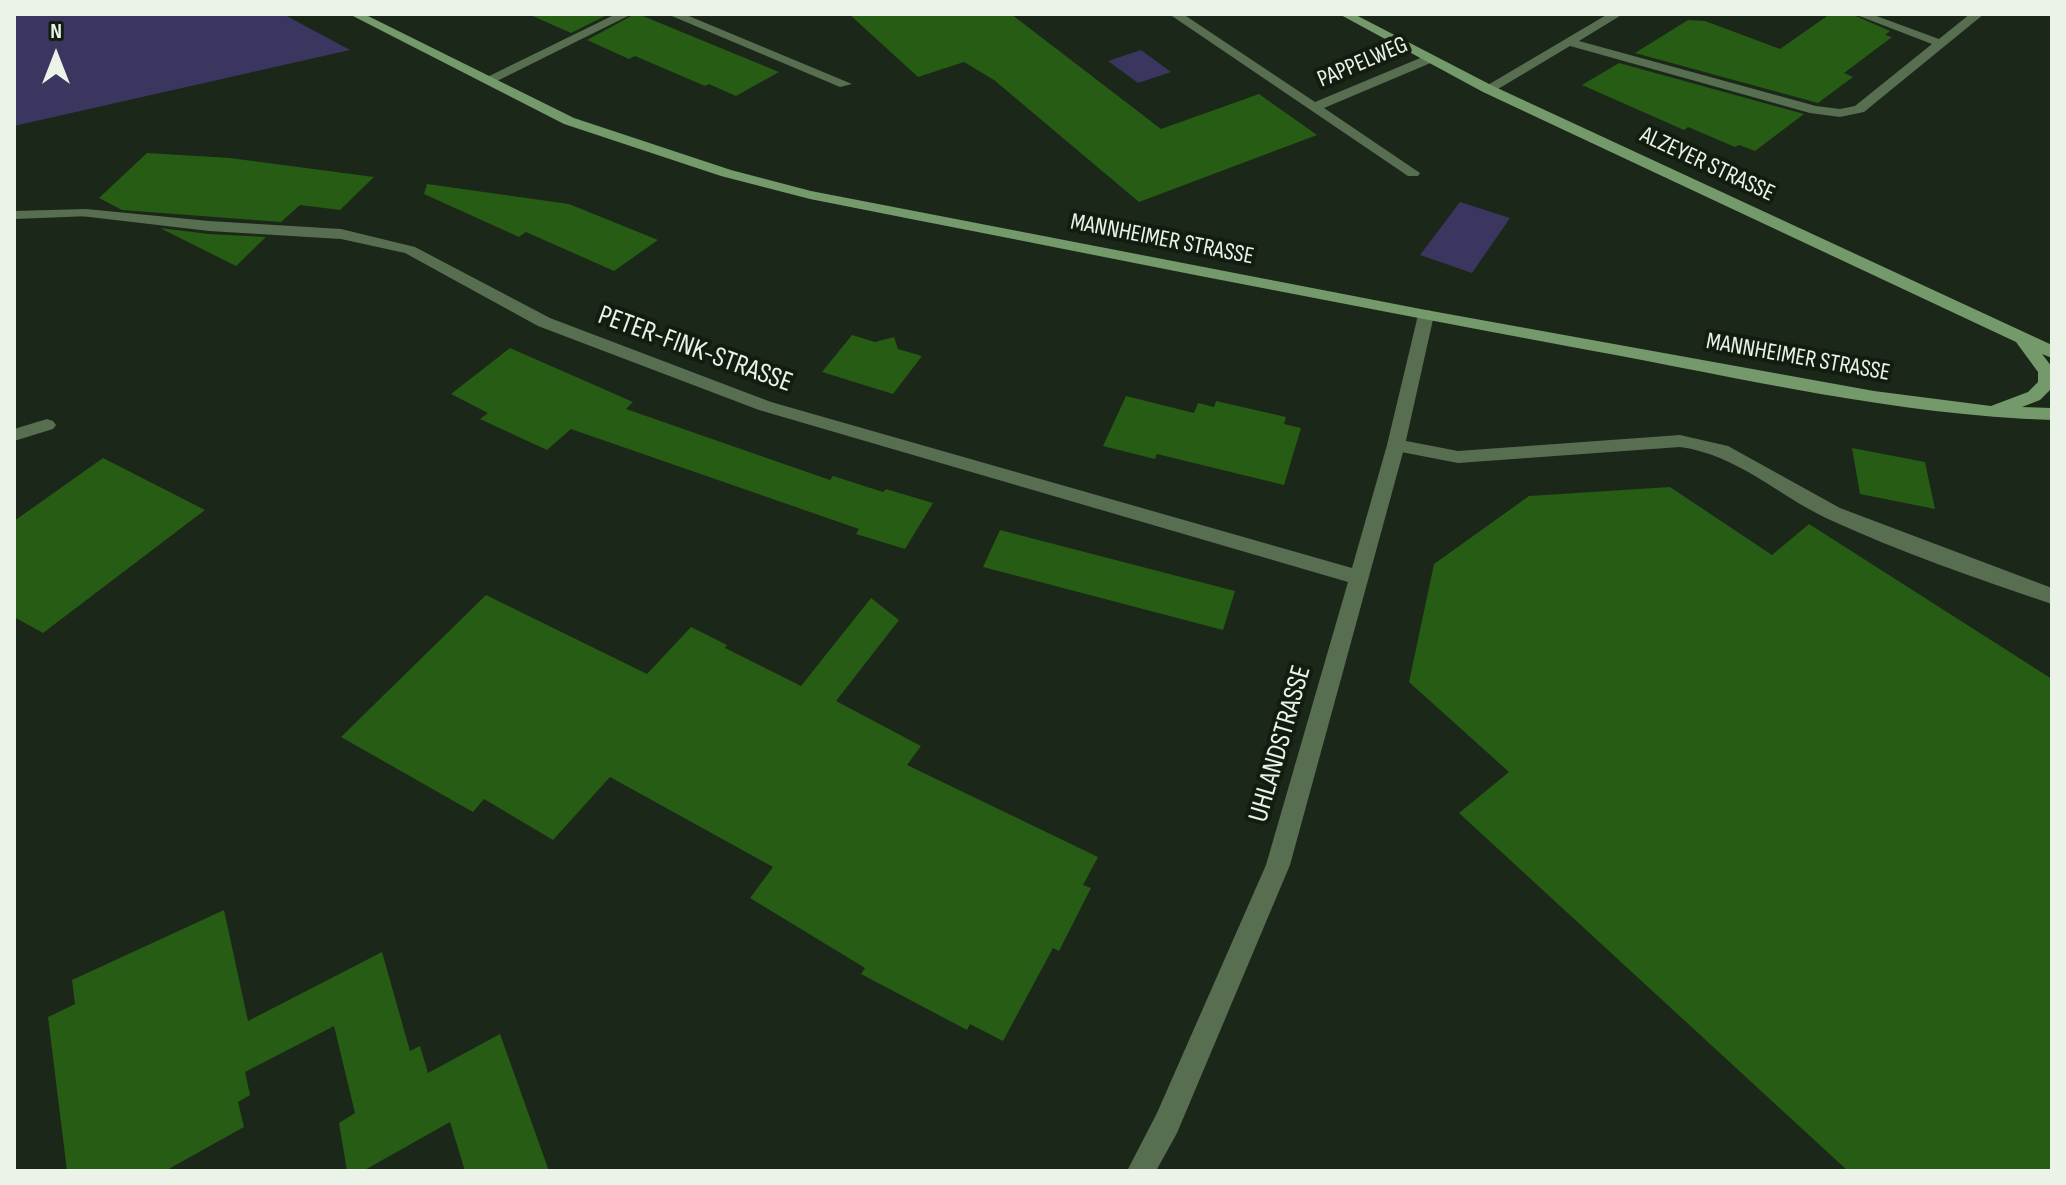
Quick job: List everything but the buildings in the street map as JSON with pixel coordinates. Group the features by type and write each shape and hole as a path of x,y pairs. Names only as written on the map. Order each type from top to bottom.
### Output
{"street":[{"name":"MANNHEIMER STRASSE","path":"355,14 569,121 726,173 796,191 1426,315 1874,397 1989,412 2052,414"},
{"path":"488,80 626,14"},
{"path":"673,14 845,84"},
{"name":"PAPPELWEG","path":"1175,14 1413,173"},
{"name":"ALZEYER STRASSE","path":"1345,14 1488,89 2052,352"},
{"path":"1488,89 1617,14"},
{"path":"1860,14 1940,43"},
{"path":"1568,42 1815,110 1840,113 1859,109 1978,14"},
{"name":"PAPPELWEG","path":"1314,107 1429,59"},
{"name":"PETER-FINK-STRASSE","path":"14,215 86,213 209,226 341,234 410,250 544,322 765,406 1358,577"},
{"name":"UHLANDSTRASSE","path":"1141,1171 1167,1123 1278,865 1396,445 1426,315"},
{"name":"MANNHEIMER STRASSE","path":"1989,412 2034,396 2047,383 2046,371 2039,360 2017,336"},
{"path":"14,435 47,425"},
{"path":"1396,445 1458,457 1680,441 1703,442 1732,452 1832,512 2052,596"}],"shaded area":[{"path":"14,14 283,14 350,50 14,126"},
{"path":"1141,50 1171,72 1138,83 1108,61"},
{"path":"1460,202 1510,218 1472,273 1420,255"}]}
